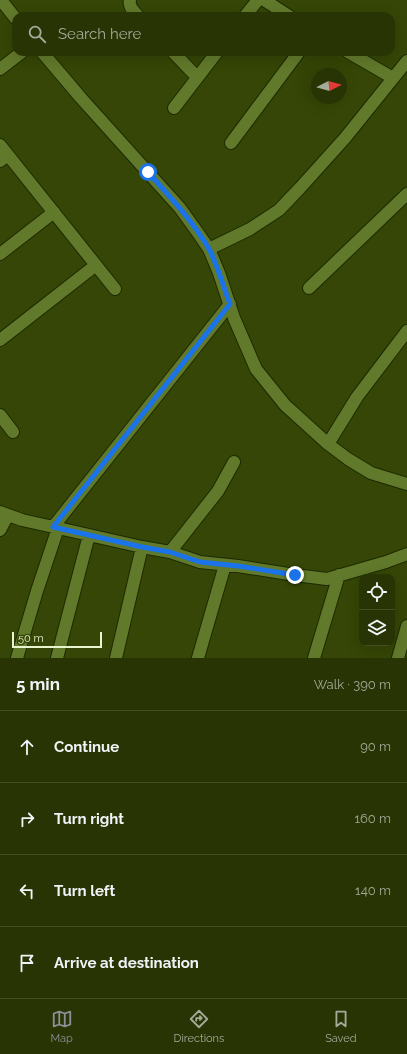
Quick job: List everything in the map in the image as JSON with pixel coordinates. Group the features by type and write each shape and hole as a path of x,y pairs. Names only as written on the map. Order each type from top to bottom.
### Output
{"street":[{"path":"1,0 12,14"},
{"path":"130,0 129,3 134,12"},
{"path":"248,12 258,0"},
{"path":"264,0 283,12"},
{"path":"0,69 17,56"},
{"path":"45,56 180,208 209,249 256,369 285,405 328,444 348,459 371,473 407,484"},
{"path":"177,56 197,77"},
{"path":"174,108 214,56"},
{"path":"232,143 296,56"},
{"path":"355,56 393,78"},
{"path":"209,249 250,229 279,210 345,138 407,61"},
{"path":"3,154 54,212 116,289"},
{"path":"309,288 407,194"},
{"path":"0,254 54,212"},
{"path":"0,340 96,265"},
{"path":"17,658 56,528 230,304"},
{"path":"328,444 357,397 407,331"},
{"path":"0,415 13,432"},
{"path":"170,552 218,491 234,462"},
{"path":"0,530 4,514 56,528 170,552 200,562 327,579 386,562 407,554"},
{"path":"57,658 89,535"},
{"path":"116,658 142,547"},
{"path":"198,658 225,565"},
{"path":"314,658 339,575"},
{"path":"398,658 407,626"}],"route":[{"path":"148,172 180,208 209,249 230,304 53,527 170,552 200,562 295,575"}]}
